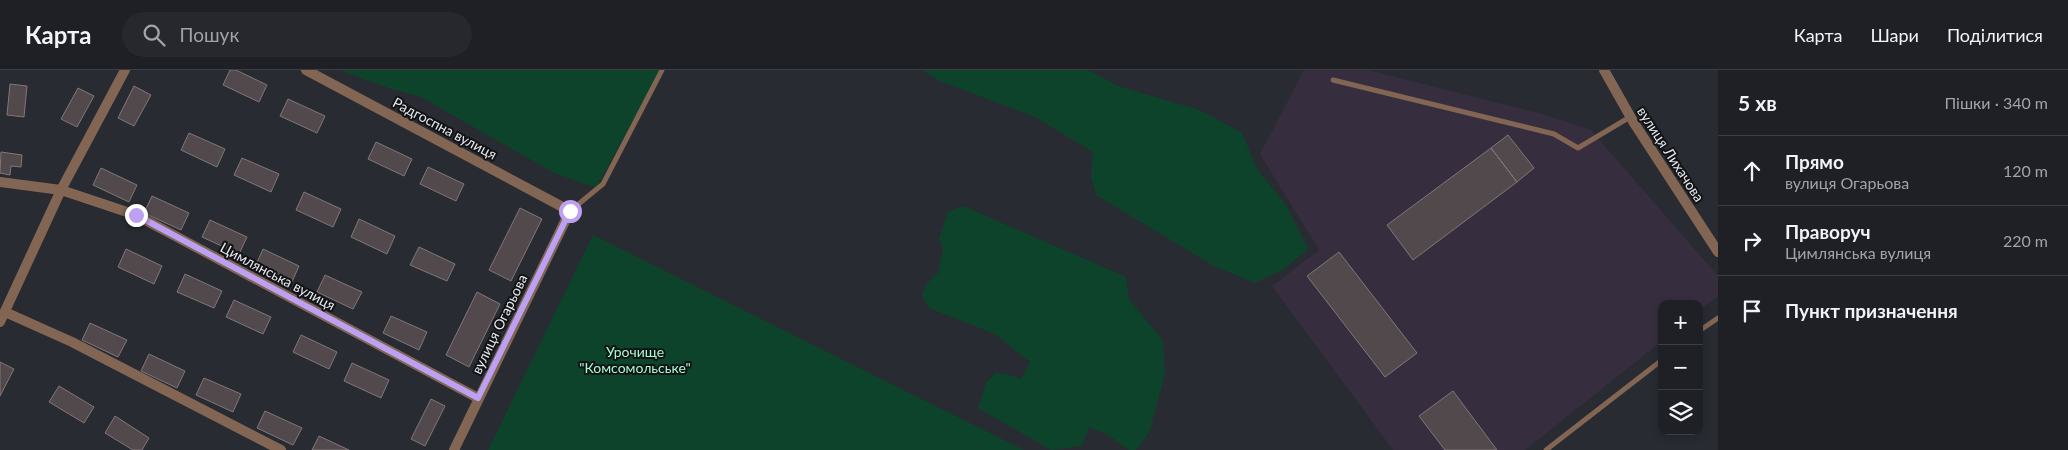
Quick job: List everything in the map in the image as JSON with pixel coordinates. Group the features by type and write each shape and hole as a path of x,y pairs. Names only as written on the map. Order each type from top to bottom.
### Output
{"street":[{"path":"0,322 61,190 125,70"},
{"name":"Радгоспна вулиця","path":"306,70 570,211"},
{"name":"вулиця Лихачова","path":"1604,70 1630,117 1718,252"},
{"name":"Цимлянська вулиця","path":"0,182 61,190 136,215 478,398"},
{"name":"вулиця Огарьова","path":"454,450 570,211"},
{"path":"5,312 72,342 281,450"}],"lane":[{"path":"570,211 603,184 662,70"},
{"path":"1333,80 1554,134 1578,148 1630,117"},
{"path":"1703,329 1718,318"},
{"path":"1546,450 1658,363"}],"shaded area":[{"path":"1304,70 1368,70 1542,114 1591,130 1718,276 1718,296 1703,308 1703,300 1658,300 1658,344 1525,450 1393,450 1272,286 1319,250 1260,154"}],"green space":[{"path":"340,70 661,70 596,188 552,172 421,97 388,88"},
{"path":"922,70 1088,70 1118,86 1200,110 1242,133 1257,169 1286,205 1308,249 1284,269 1255,283 1214,266 1096,195 1091,176 1093,152 1035,117 940,81"},
{"path":"963,206 1126,277 1129,299 1163,341 1165,374 1149,433 1136,450 1129,450 1108,435 1089,427 1082,446 1051,450 978,408 986,383 995,373 1007,374 1021,379 1030,362 995,334 929,308 922,296 926,284 938,273 943,249 939,239 948,212"},
{"name":"Урочище \"Комсомольське\"","path":"593,235 1024,450 488,450"}],"building":[{"path":"230,70 236,70 267,85 259,102 223,85"},
{"path":"10,84 27,86 24,117 7,115"},
{"path":"134,86 151,95 134,126 118,118"},
{"path":"78,88 94,96 77,127 61,119"},
{"path":"288,99 325,116 317,133 280,116"},
{"path":"189,133 225,149 217,167 181,150"},
{"path":"1508,135 1534,168 1517,182 1491,148"},
{"path":"376,142 412,159 404,176 368,159"},
{"path":"1491,148 1517,182 1413,260 1387,225"},
{"path":"1,152 22,155 21,167 11,166 10,175 0,173"},
{"path":"242,158 279,174 271,192 234,175"},
{"path":"428,167 464,184 456,201 420,184"},
{"path":"101,168 137,185 129,202 93,185"},
{"path":"304,192 341,209 333,227 296,210"},
{"path":"152,196 189,213 181,230 144,213"},
{"path":"520,208 542,219 511,281 489,270"},
{"path":"359,219 395,236 387,254 351,237"},
{"path":"210,220 247,237 239,254 202,237"},
{"path":"419,247 455,264 447,281 410,265"},
{"path":"126,249 162,266 154,284 118,267"},
{"path":"263,249 299,266 291,284 255,267"},
{"path":"1339,252 1417,353 1385,377 1307,276"},
{"path":"185,274 222,291 214,308 177,292"},
{"path":"325,275 362,292 353,309 317,292"},
{"path":"477,292 500,304 469,367 446,355"},
{"path":"234,300 271,317 263,334 226,317"},
{"path":"391,316 427,332 419,350 383,333"},
{"path":"90,323 127,340 118,357 82,340"},
{"path":"301,335 337,352 329,369 293,352"},
{"path":"149,354 185,371 177,388 141,371"},
{"path":"0,362 14,369 0,396"},
{"path":"352,363 389,380 381,398 344,381"},
{"path":"204,378 241,394 233,412 196,395"},
{"path":"59,386 94,407 84,423 49,402"},
{"path":"1453,391 1497,450 1445,450 1419,416"},
{"path":"431,399 445,406 425,446 411,439"},
{"path":"265,411 302,428 293,445 257,428"},
{"path":"115,416 149,438 142,450 133,450 105,433"},
{"path":"319,436 349,450 312,450"}],"route":[{"path":"136,215 478,398 570,211"}]}
